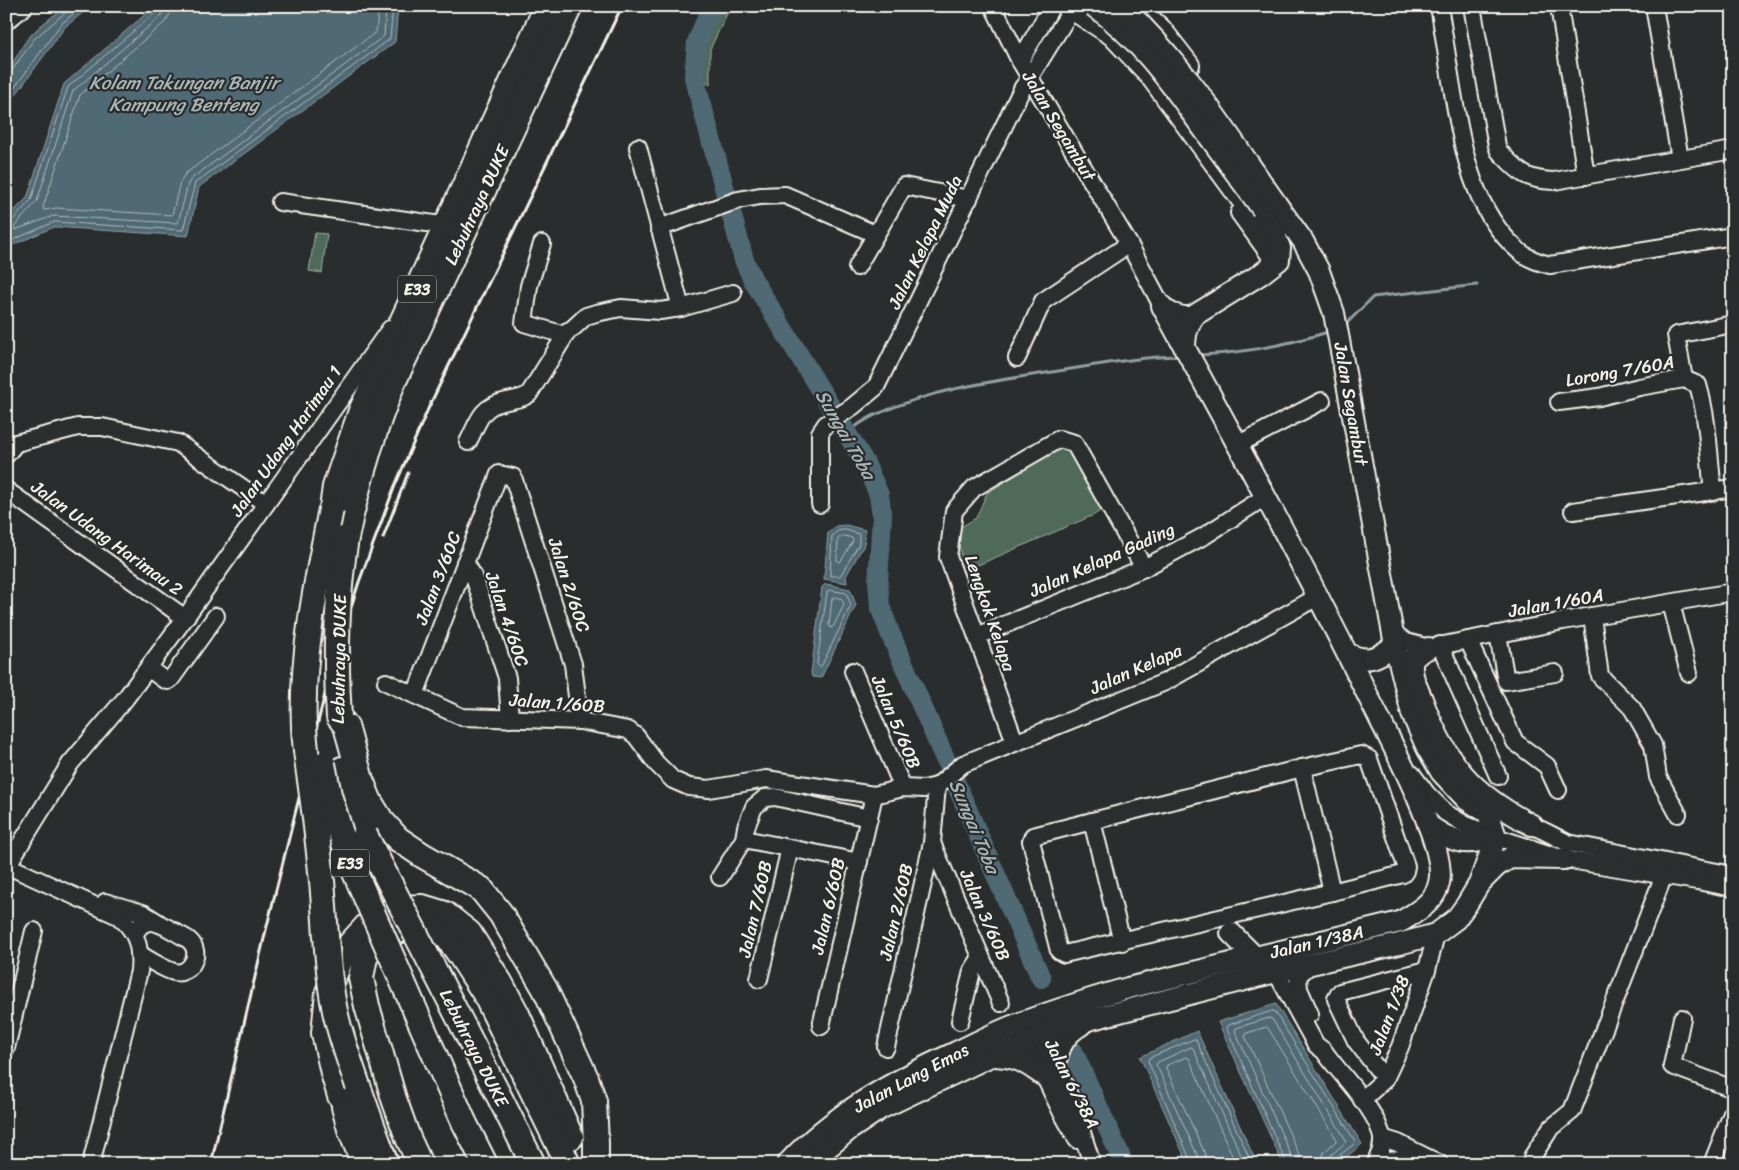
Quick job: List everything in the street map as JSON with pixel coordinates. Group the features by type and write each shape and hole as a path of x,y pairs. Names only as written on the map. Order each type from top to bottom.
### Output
{"highway":[{"name":"Lebuhraya DUKE","path":"485,1164 464,1122 349,859 328,795 318,733 319,616 335,487 361,412 546,6"},
{"name":"Lebuhraya DUKE","path":"533,1164 365,835 351,800 339,758 337,734 339,717 336,678 336,617 346,538 354,497 377,424 392,385 570,6"},
{"path":"331,509 318,576 310,634 304,686 304,728 316,823 323,888 327,956 334,1005 346,1050 386,1164"},
{"path":"339,717 346,726 364,788 381,820 398,839 481,890 501,914 545,989 586,1078 594,1101 596,1164"},
{"path":"364,1164 350,1130 333,1073 324,1033 328,992 340,961 351,943 376,916 400,908 422,907 446,914 469,933 517,1014 582,1164"},
{"path":"420,1164 394,1099 367,1006 362,978 365,957 381,937 412,926 430,928 447,937 460,955 485,994 568,1164"}],"main road":[{"path":"6,19 22,6"},
{"name":"Jalan Segambut","path":"1093,6 1142,49 1267,204 1304,241 1319,271 1334,313 1394,637 1412,714 1427,748 1453,787 1467,800 1488,813"},
{"name":"Jalan Segambut","path":"1122,6 1148,30 1180,67 1212,111 1267,204 1280,248 1277,262"},
{"path":"1136,6 1165,35 1217,103 1301,224 1305,234 1304,241"},
{"path":"1072,7 1112,35 1151,82 1263,229 1276,235"},
{"path":"1151,82 1136,53 1134,46 1135,36 1143,30 1153,29 1165,35"},
{"path":"1185,349 1185,335 1188,324 1195,315 1277,262 1290,258 1300,259 1319,271"},
{"name":"Jalan Segambut","path":"1162,306 1319,596 1392,744"},
{"path":"1348,654 1363,659 1372,659 1382,655 1394,637"},
{"path":"1435,646 1421,652 1412,663 1413,674 1434,730 1443,748 1462,774 1478,790 1509,813 1532,825"},
{"name":"Jalan 1/38A","path":"1031,1029 1088,999 1400,922 1423,908 1434,895 1439,884 1440,870 1438,858 1421,805 1392,744"},
{"path":"1428,825 1439,833 1463,843 1478,842 1496,837 1488,813"},
{"name":"Jalan 1/38A","path":"1031,1029 1092,1019 1436,934 1456,919 1467,904 1479,884 1496,837"},
{"path":"1479,884 1497,866 1510,858 1564,859"},
{"path":"1229,925 1239,963"},
{"path":"1229,925 1239,963"},
{"path":"1180,996 1239,963 1294,960 1310,964"},
{"path":"991,1056 1009,1056 1050,1070 1060,1045 1075,1029 1092,1019"},
{"name":"Jalan Lang Emas","path":"808,1164 849,1130 880,1109 991,1056 1031,1029"},
{"name":"Jalan Lang Emas","path":"787,1164 818,1134 841,1116 884,1088 925,1066 1031,1029"}],"street":[{"name":"Jalan Udang Harimau 1","path":"7,866 70,764 125,699 185,618 393,324 546,6"},
{"path":"993,6 1020,61 1027,82"},
{"path":"1020,61 1052,6"},
{"path":"1146,6 1165,35"},
{"path":"1439,6 1460,133 1471,176 1484,204 1500,230 1519,251 1534,260 1550,265 1733,236"},
{"path":"1472,6 1498,151 1521,174 1554,181 1733,150"},
{"path":"1559,6 1586,176"},
{"path":"1654,6 1680,160"},
{"name":"Jalan Kelapa Muda","path":"820,504 820,433 826,424 852,407 876,387 1027,82 1072,7"},
{"name":"Jalan Segambut","path":"1027,82 1129,244 1162,306"},
{"path":"1151,82 1277,262"},
{"path":"638,147 681,308"},
{"path":"857,267 904,186 968,199"},
{"path":"659,228 738,200 760,196 785,195 875,234"},
{"path":"280,202 441,224"},
{"path":"542,244 529,286 524,322 558,334 568,331"},
{"path":"1017,358 1043,301 1129,244"},
{"path":"468,442 483,413 489,406 522,399 530,394 568,331 586,316 621,308 660,311 681,308 733,293"},
{"path":"1162,306 1172,312 1183,315 1195,315"},
{"path":"1684,379 1676,335 1733,324"},
{"name":"Lorong 7/60A","path":"1559,402 1599,397 1684,379 1698,384 1702,397 1713,492"},
{"path":"1237,445 1322,401"},
{"path":"6,455 16,443 78,428 102,428 178,443 266,504"},
{"name":"Lengkok Kelapa","path":"1016,742 948,557 954,511 974,488 1059,439 1074,443 1144,568"},
{"name":"Jalan 3/60C","path":"415,696 499,474"},
{"name":"Jalan 2/60C","path":"499,474 513,477 573,664 580,721"},
{"path":"1574,511 1733,488"},
{"name":"Jalan Udang Harimau 2","path":"6,490 185,618"},
{"name":"Jalan Kelapa Gading","path":"977,636 1144,568 1204,536 1265,497"},
{"name":"Jalan 4/60C","path":"465,562 474,577 507,678 510,719"},
{"name":"Jalan 1/60A","path":"1394,637 1398,636 1416,646 1435,646 1592,616 1733,592"},
{"name":"Jalan Kelapa","path":"940,784 963,764 1165,682 1319,596"},
{"path":"1671,603 1689,673"},
{"path":"148,668 162,679 168,680 171,678 216,616"},
{"path":"1592,616 1600,676 1632,708 1652,745 1658,777 1678,814"},
{"path":"1498,634 1506,681 1554,673"},
{"path":"1468,640 1515,742 1546,766 1558,790"},
{"path":"1435,646 1498,776"},
{"name":"Jalan 5/60B","path":"853,671 903,788"},
{"name":"Jalan 1/60B","path":"386,682 462,717 580,721 628,730 636,736 656,763 673,780 689,787 710,789 766,779 874,795 903,788 924,789 940,784"},
{"path":"1392,744 1428,794 1446,813 1466,826 1564,859 1733,888"},
{"path":"1360,755 1370,759 1406,866 1403,874 1332,892 1229,925 1122,942 1064,954 1059,951 1030,841 1033,836 1092,821 1360,755"},
{"path":"1302,768 1332,892"},
{"path":"765,798 766,779"},
{"name":"Jalan 2/60B","path":"886,1046 932,843 940,784"},
{"name":"Jalan 6/60B","path":"821,1026 874,795"},
{"path":"720,877 744,839 746,827 754,807 765,798 775,797 869,818"},
{"path":"1488,813 1532,825 1550,836 1568,843 1733,875"},
{"path":"1092,821 1122,942"},
{"path":"744,839 859,862"},
{"name":"Jalan 3/60B","path":"932,843 1001,1003"},
{"name":"Jalan 7/60B","path":"759,979 790,848"},
{"path":"7,866 118,916 127,922 134,934 140,954 139,971 91,1164"},
{"path":"1532,1157 1550,1129 1572,1111 1664,875"},
{"path":"76,896 144,913 189,940 193,945 195,956 191,966 186,970 174,972 140,954"},
{"path":"134,934 142,924 159,923"},
{"path":"6,1048 34,931"},
{"name":"Jalan 1/38","path":"1362,1100 1385,1079 1400,1047 1427,970 1436,934"},
{"path":"960,1021 972,971 981,957"},
{"path":"1310,964 1298,976 1299,989 1323,1042 1324,1051"},
{"path":"1385,1079 1356,1040 1336,1000 1340,992 1427,970"},
{"path":"1276,972 1316,1045 1324,1051 1362,1100 1379,1128 1382,1138 1380,1154 1375,1164"},
{"path":"1682,1018 1672,1066 1733,1089"},
{"name":"Jalan 6/38A","path":"1031,1029 1050,1070 1073,1104 1087,1159"},
{"path":"1712,1164 1733,1111"},
{"path":"1382,1138 1398,1143 1440,1164"},
{"path":"1375,1164 1420,1155"}],"green space":[{"path":"717,6 731,6 710,49 710,85 701,78 703,40"},
{"path":"315,233 327,234 322,273 309,271"},
{"path":"1061,447 1070,448 1103,509 1094,515 964,571 958,540 961,527 976,518 987,493"}],"water":[{"path":"65,6 91,6 65,27 14,97 6,121 6,67 14,61 31,35"},
{"name":"Kolam Takungan Banjir Kampung Benteng","path":"155,6 398,6 395,42 199,187 188,236 54,227 6,248 6,219 27,198 64,84"},
{"path":"846,525 865,530 864,545 846,576 847,583 824,579 828,533 836,526"},
{"path":"826,584 850,589 856,605 821,678 812,677 811,673 822,587"},
{"path":"1276,1004 1362,1144 1338,1164 1283,1164 1218,1022"},
{"path":"1197,1031 1257,1164 1188,1164 1140,1057"}],"waterway":[{"name":"Sungai Toba","path":"712,6 697,42 694,77 744,260 753,280 865,463 879,495 882,516 878,582 880,606 890,633 1041,978"},
{"path":"1345,325 1373,297 1477,285"},
{"path":"1200,355 1264,348 1328,332"},
{"path":"847,432 863,421 902,404 948,391 995,381 1107,363 1178,356"},
{"name":"Sungai Toba","path":"1073,1051 1124,1164"}],"railway":[{"path":"211,1164 266,930 332,666 359,582 394,488 428,409 622,6"},
{"path":"383,538 408,473"}]}
